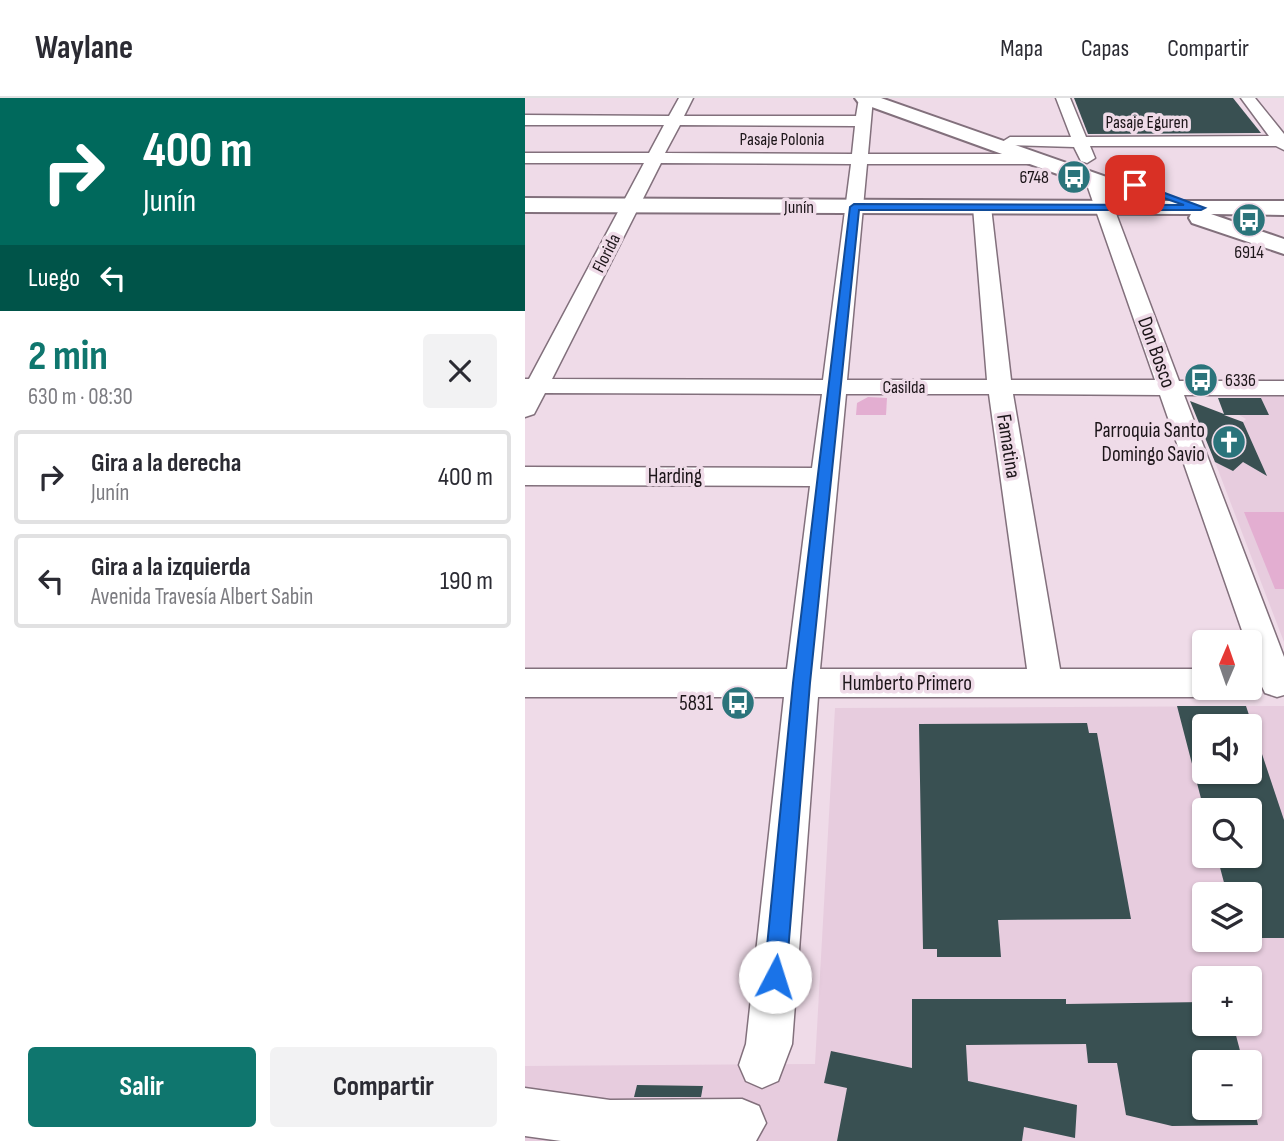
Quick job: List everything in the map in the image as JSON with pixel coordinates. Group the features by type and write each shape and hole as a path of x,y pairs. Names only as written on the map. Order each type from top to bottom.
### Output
{"main road":[{"path":"882,98 1009,142 1171,208 1284,247"},
{"path":"865,104 1201,208 1284,237"},
{"name":"Junín","path":"525,205 1284,208"}],"street":[{"name":"Florida","path":"525,409 531,386 631,205 686,98"},
{"name":"Don Bosco","path":"1063,98 1170,387 1270,683"},
{"path":"1248,98 1283,142"},
{"path":"525,120 675,120 865,104 802,683 769,1044 762,1065"},
{"name":"Pasaje Eguren","path":"1009,142 1283,142"},
{"name":"Pasaje Polonia","path":"525,159 1040,159"},
{"name":"Famatina","path":"982,208 1000,387 1046,683"},
{"name":"Casilda","path":"531,386 1284,388"},
{"name":"Harding","path":"525,476 825,477"},
{"name":"Humberto Primero","path":"525,683 1192,683"},
{"path":"525,1112 610,1124 742,1123"}],"shaded area":[{"path":"1260,395 1284,395 1284,642 1215,462 1233,470 1243,462 1257,470 1262,465 1243,422 1246,419 1239,415 1268,414"},
{"path":"868,397 887,398 886,415 856,415 857,403"},
{"path":"1244,512 1284,512 1284,589 1275,589"},
{"path":"1284,706 1284,1141 525,1141 525,1066 815,1064 835,708"}],"building":[{"path":"1074,98 1233,98 1261,133 1088,134"},
{"name":"Parroquia Santo Domingo Savio","path":"1218,398 1261,398 1269,415 1224,415 1243,422 1267,476 1243,462 1233,471 1215,462 1190,401 1224,414"},
{"path":"1177,706 1246,706 1249,714 1192,714 1192,764"},
{"path":"1087,723 1089,733 1097,733 1131,919 998,920 1001,957 937,957 937,949 923,949 919,724"},
{"path":"1262,754 1284,820 1284,938 1262,938 1262,882 1224,882 1220,868 1262,868 1262,798 1201,798 1197,784 1262,784"},
{"path":"912,999 1066,999 1066,1004 1192,1002 1192,1036 1236,1036 1240,1050 1192,1050 1192,1120 1257,1120 1258,1125 1172,1126 1126,1115 1117,1063 1088,1063 1086,1044 966,1045 968,1081 1077,1105 1075,1138 1024,1127 1022,1141 837,1141 847,1088 824,1083 831,1051 912,1068"},
{"path":"637,1085 703,1086 701,1097 634,1097"}],"place":[{"name":"6748","path":"1074,177"},
{"name":"6914","path":"1249,220"},
{"name":"6336","path":"1201,380"},
{"name":"Parroquia Santo Domingo Savio","path":"1229,442"},
{"name":"5831","path":"738,703"}],"route":[{"path":"775,977 802,683 854,207 1201,208 1135,185"}]}
